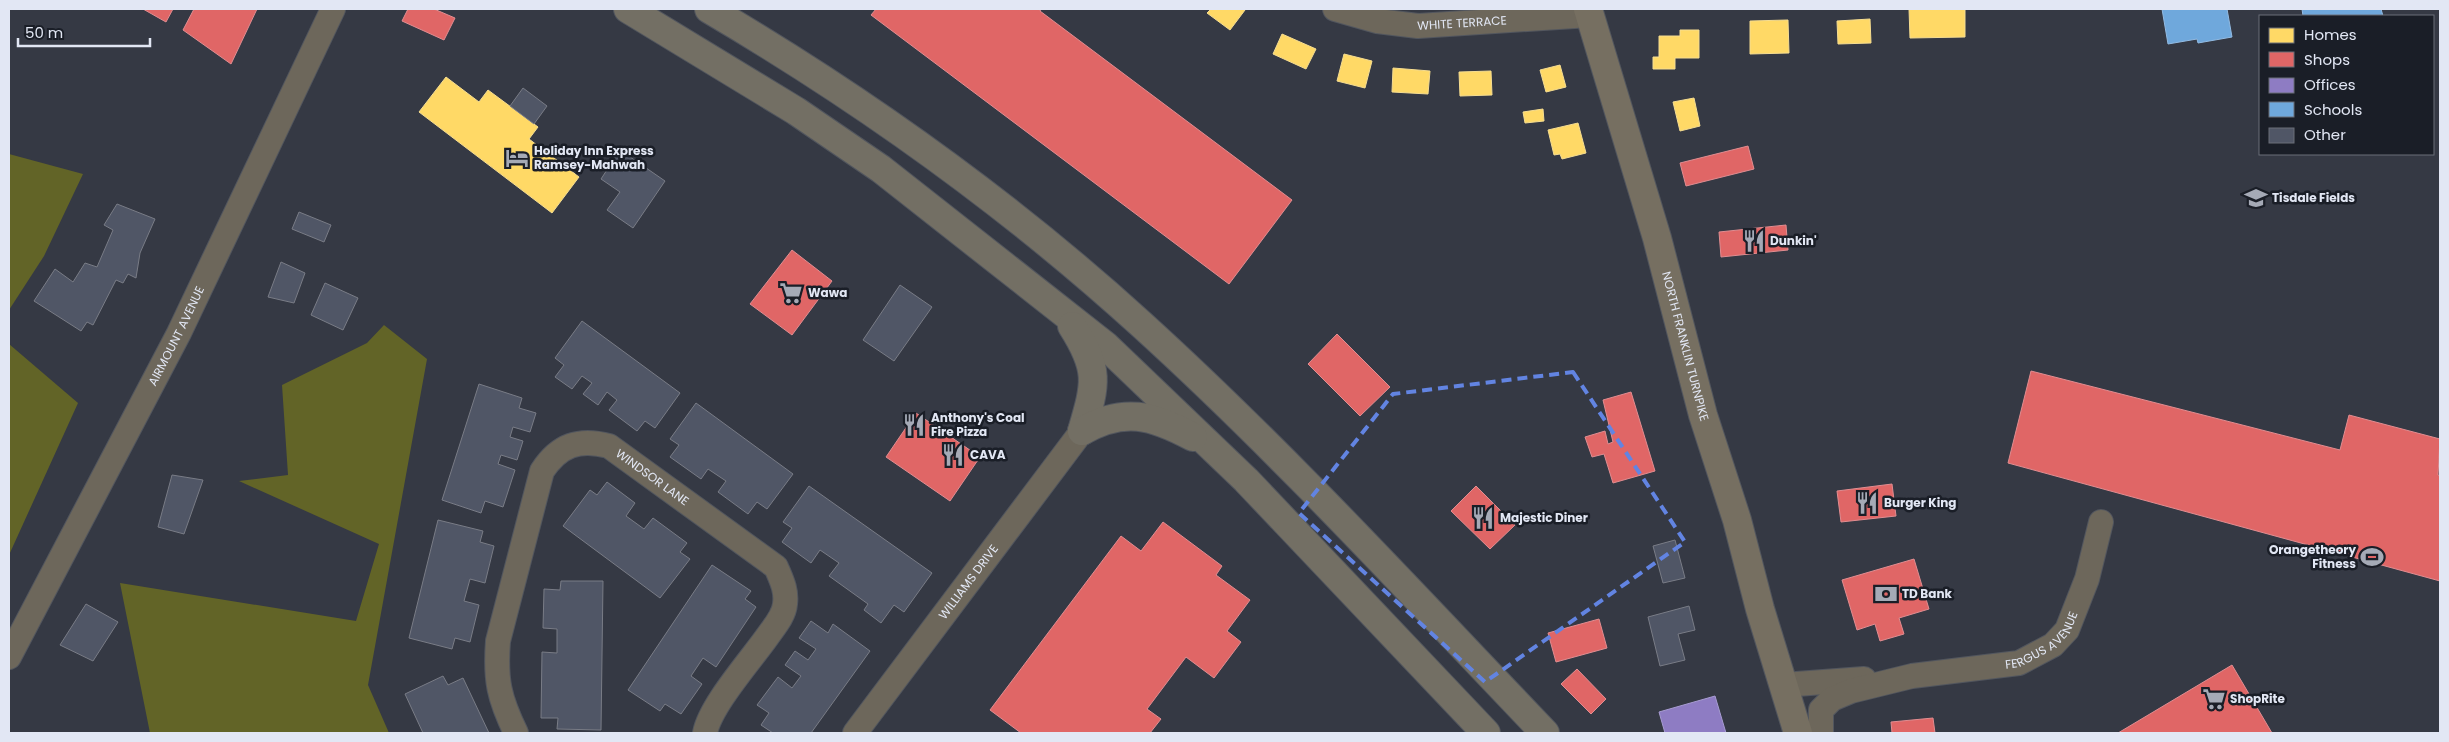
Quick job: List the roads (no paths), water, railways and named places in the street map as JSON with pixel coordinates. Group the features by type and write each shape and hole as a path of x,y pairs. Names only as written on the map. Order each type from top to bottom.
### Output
{"highway":[{"path":"628,9 828,132 881,169 1106,346 1212,446 1308,544 1474,723 1486,733"},
{"path":"709,9 824,80 904,135 990,199 1073,265 1140,323 1280,457 1545,733"},
{"path":"1061,310 1086,348 1094,376 1094,390 1082,431"},
{"path":"1082,431 1101,420 1114,417 1146,416 1181,430 1212,446"}],"main road":[{"name":"NORTH FRANKLIN TURNPIKE","path":"1589,12 1629,142 1701,410 1737,520 1798,733"}],"street":[{"name":"AIRMOUNT AVENUE","path":"9,657 179,333 333,9"},
{"name":"WHITE TERRACE","path":"1335,9 1377,21 1418,26 1589,12"},
{"name":"WILLIAMS DRIVE","path":"855,733 1082,431"},
{"name":"WINDSOR LANE","path":"516,733 498,692 496,666 498,641 542,471 550,457 567,446 596,443 609,446 776,567 784,584 785,604 778,621 721,701 706,726 705,733"},
{"name":"FERGUS AVENUE","path":"1783,685 1912,676 2019,664 2053,645 2067,630 2087,579 2102,522"},
{"name":"FERGUS AVENUE","path":"1821,733 1822,710 1832,699 1851,691 1912,676"}],"place":[{"name":"Holiday Inn Express Ramsey-Mahwah","path":"517,158"},
{"name":"Tisdale Fields","path":"2256,198"},
{"name":"Dunkin'","path":"1754,241"},
{"name":"Wawa","path":"791,293"},
{"name":"Anthony's Coal Fire Pizza","path":"914,425"},
{"name":"CAVA","path":"953,455"},
{"name":"Burger King","path":"1867,503"},
{"name":"Majestic Diner","path":"1483,518"},
{"name":"Orangetheory Fitness","path":"2372,557"},
{"name":"TD Bank","path":"1886,594"},
{"name":"ShopRite","path":"2214,699"}]}
